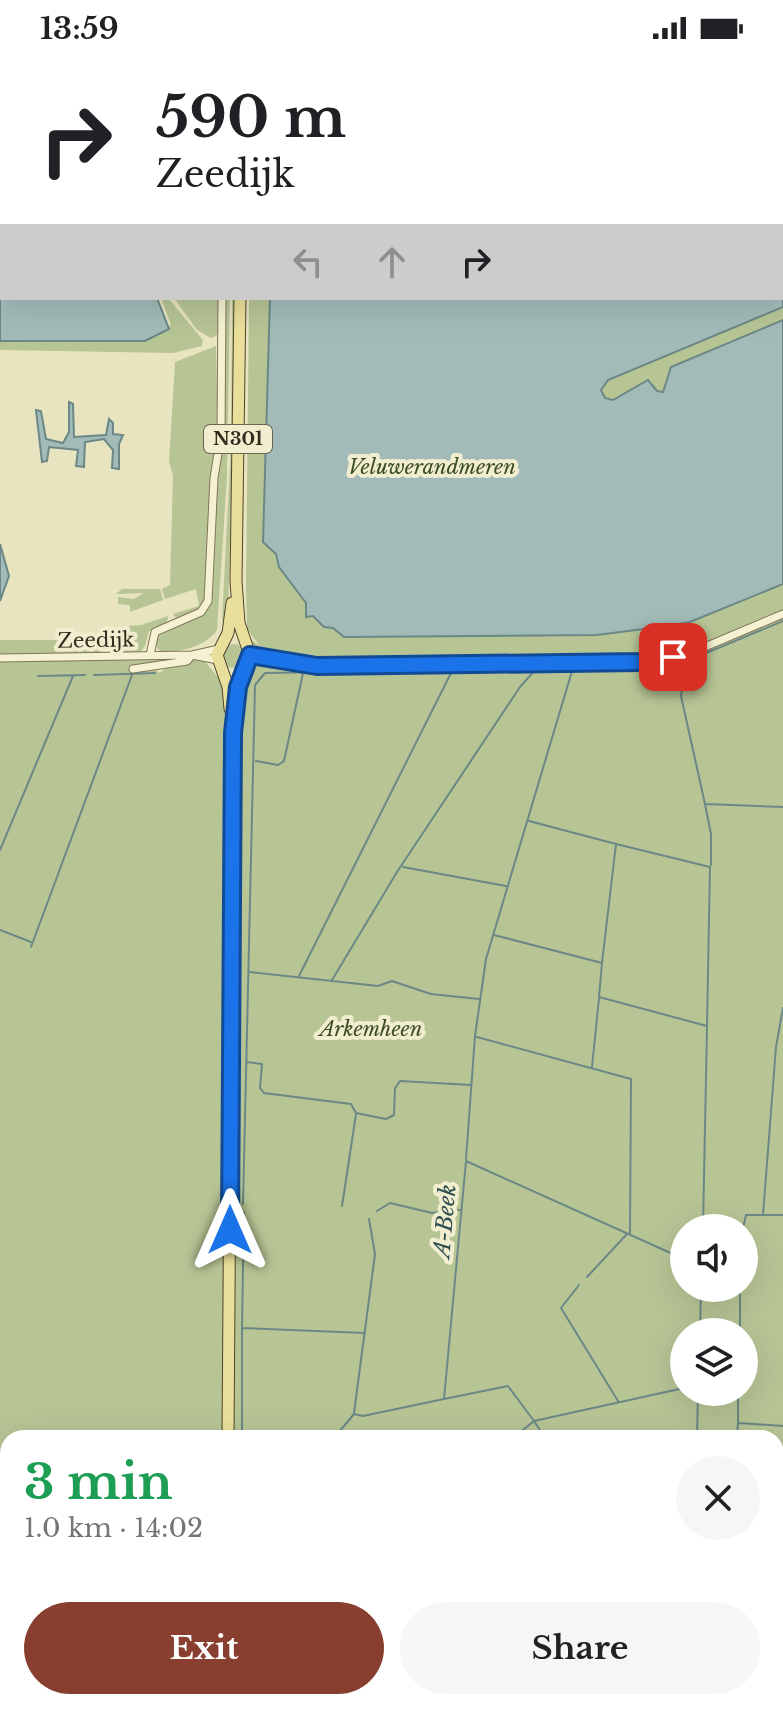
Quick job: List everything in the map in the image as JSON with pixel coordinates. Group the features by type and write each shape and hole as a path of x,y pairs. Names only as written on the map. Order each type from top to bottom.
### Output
{"main road":[{"name":"N301","path":"240,300 236,581 239,623 245,642"},
{"name":"N301","path":"233,733 228,687 220,654 230,623 236,581"},
{"path":"234,636 245,642 250,655 244,672 234,676 220,654 234,636"},
{"name":"N301","path":"228,1430 233,733 238,687 244,672"}],"street":[{"path":"150,655 155,632 201,612 208,601 210,521 221,435 222,300"},
{"path":"250,655 317,666 641,662 700,649 783,614"},
{"name":"Zeedijk","path":"0,658 220,654"},
{"name":"Zeedijk","path":"133,669 187,661 192,655"}],"green space":[{"path":"162,300 170,300 203,340 202,346 173,353 0,350 0,341 145,341 171,325"},
{"path":"175,300 219,300 219,334 211,338 197,330"},
{"path":"224,300 230,300 227,477 217,630 207,640 192,647 161,652 154,644 156,637 204,614 210,605 212,536 222,447"},
{"path":"232,300 236,300 228,620 222,620 231,444"},
{"name":"Arkemheen","path":"249,300 783,300 783,582 762,592 783,584 783,1430 0,1430 0,660 184,657 156,669 159,673 180,663 204,660 217,676 246,675 257,662 250,639 259,645 247,629"},
{"path":"216,346 218,435 211,478 206,599 201,609 177,619 173,614 199,606 196,589 165,599 162,589 170,585 173,475 169,462 175,362"},
{"path":"122,589 160,589 163,600 130,612 130,605 118,604 118,597 134,599 144,593 116,594"},
{"path":"168,616 167,623 149,631 140,652 127,653 119,648 117,627 141,625"},
{"path":"0,640 111,640 106,650 97,653 0,655"},
{"path":"234,644 243,647 246,656 243,665 234,668 225,665 222,656 225,647"}],"water":[{"path":"0,300 158,300 169,329 145,341 0,341"},
{"name":"Veluwerandmeren","path":"270,300 783,300 783,307 608,380 601,390 605,398 613,400 648,380 657,391 663,392 671,367 783,320 783,584 690,622 597,635 344,637 333,628 324,627 313,616 306,617 306,603 279,567 276,554 263,542"},
{"path":"69,402 73,404 74,437 106,435 109,419 113,423 113,434 123,435 119,444 119,469 112,468 113,450 104,439 85,442 84,467 76,466 78,450 49,447 47,461 42,462 36,410 41,411 46,439 63,443 69,432"},
{"path":"0,544 9,576 0,601"}],"waterway":[{"path":"243,1204 255,685 265,673 656,667 687,661 783,621"},
{"path":"687,661 681,696 705,804"},
{"path":"332,980 397,872 520,687 535,670"},
{"path":"466,1159 475,1036 486,959 572,671"},
{"path":"94,675 155,673"},
{"path":"256,761 278,765 284,761 303,673"},
{"path":"299,976 451,673"},
{"path":"38,676 85,675"},
{"path":"31,947 132,675"},
{"path":"0,850 73,676"},
{"path":"711,865 711,834 705,804 783,807"},
{"path":"494,935 602,963 616,844 529,821"},
{"path":"602,963 599,997 707,1026 710,867 616,844"},
{"path":"403,867 506,886"},
{"path":"0,930 31,942"},
{"path":"250,972 378,986 392,981 431,994 479,999"},
{"path":"592,1067 599,998"},
{"path":"763,1215 776,1047 783,1008"},
{"path":"703,1214 707,1027"},
{"path":"477,1037 631,1079 630,1233"},
{"path":"247,1062 262,1064 260,1088 264,1093 351,1104 356,1113 386,1119 394,1115 395,1088 400,1081 471,1085"},
{"path":"342,1206 356,1114"},
{"name":"A-Beek","path":"341,1430 354,1414 363,1416 444,1399 466,1161 670,1253"},
{"path":"377,1211 390,1203 432,1213 460,1210"},
{"path":"242,1327 244,1212"},
{"name":"A-Beek","path":"758,1215 783,1215"},
{"path":"354,1413 375,1254 369,1219"},
{"path":"587,1277 627,1234"},
{"path":"579,1285 561,1308 618,1401"},
{"path":"700,1318 701,1302"},
{"path":"740,1302 740,1318"},
{"path":"242,1430 242,1328 365,1333"},
{"path":"444,1399 508,1386 534,1421 670,1391"},
{"path":"697,1430 698,1406"},
{"path":"738,1406 738,1422"},
{"path":"523,1430 534,1421 540,1430"},
{"path":"738,1430 738,1423 783,1426"}],"route":[{"path":"230,1230 233,733 238,687 250,655 317,666 641,662 673,657"}]}
